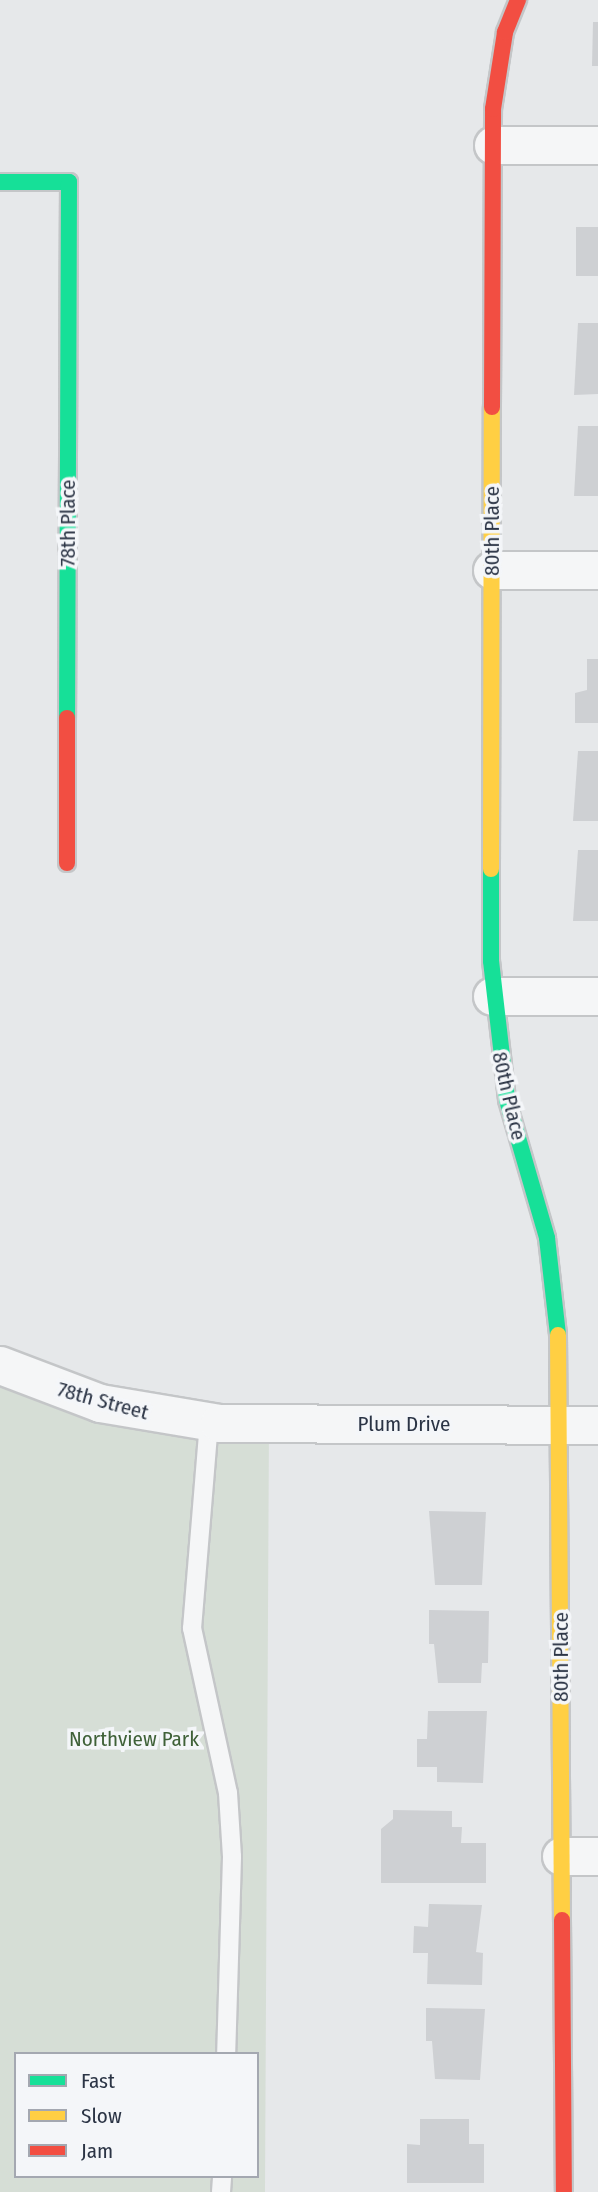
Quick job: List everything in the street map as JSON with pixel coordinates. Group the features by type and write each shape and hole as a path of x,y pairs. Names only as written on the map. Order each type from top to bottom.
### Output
{"street":[{"name":"80th Place","path":"518,0 495,76 493,145 492,996 507,1100 547,1238 558,1307 562,1425 561,1856 564,2192"},
{"path":"493,145 598,145"},
{"name":"78th Place","path":"0,182 69,182 67,863"},
{"path":"492,570 598,570"},
{"path":"492,996 598,996"},
{"name":"78th Street","path":"0,1365 100,1403 209,1422"},
{"name":"Plum Drive","path":"209,1422 598,1425"},
{"path":"561,1856 598,1856"}],"lane":[{"path":"209,1422 192,1628 228,1793 232,1857 226,2052"}],"green space":[{"name":"Northview Park","path":"0,1365 269,1423 265,2192 0,2192"}],"building":[{"path":"593,22 598,22 598,66 592,66"},
{"path":"576,227 598,227 598,276 576,276"},
{"path":"578,323 598,323 598,394 574,395"},
{"path":"578,426 598,426 598,496 574,496"},
{"path":"587,659 598,659 598,723 575,723 575,693 587,690"},
{"path":"578,751 598,751 598,821 573,821"},
{"path":"578,850 598,850 598,921 573,921"},
{"path":"429,1511 486,1512 482,1585 435,1585"},
{"path":"429,1610 489,1611 488,1663 482,1663 481,1683 438,1683 434,1644 429,1644"},
{"path":"428,1711 487,1711 483,1783 437,1782 437,1767 417,1767 417,1739 427,1739"},
{"path":"393,1810 452,1811 452,1827 462,1827 461,1843 486,1843 486,1883 381,1883 381,1829 393,1819"},
{"path":"429,1904 482,1905 476,1952 483,1953 482,1985 427,1984 428,1953 413,1953 414,1926 428,1927"},
{"path":"426,2008 485,2009 480,2080 435,2079 432,2041 426,2041"},
{"path":"420,2119 469,2119 469,2144 484,2144 484,2183 407,2183 407,2144 420,2145"}],"traffic: fast":[{"path":"0,182 69,182 67,718"},
{"path":"491,869 491,961 507,1100 547,1238 558,1335"}],"traffic: slow":[{"path":"491,869 492,407"},
{"path":"558,1335 562,1920"}],"traffic: jam":[{"path":"492,407 493,109 505,32 518,0"},
{"path":"67,718 67,863"},
{"path":"562,1920 564,2192"}]}
